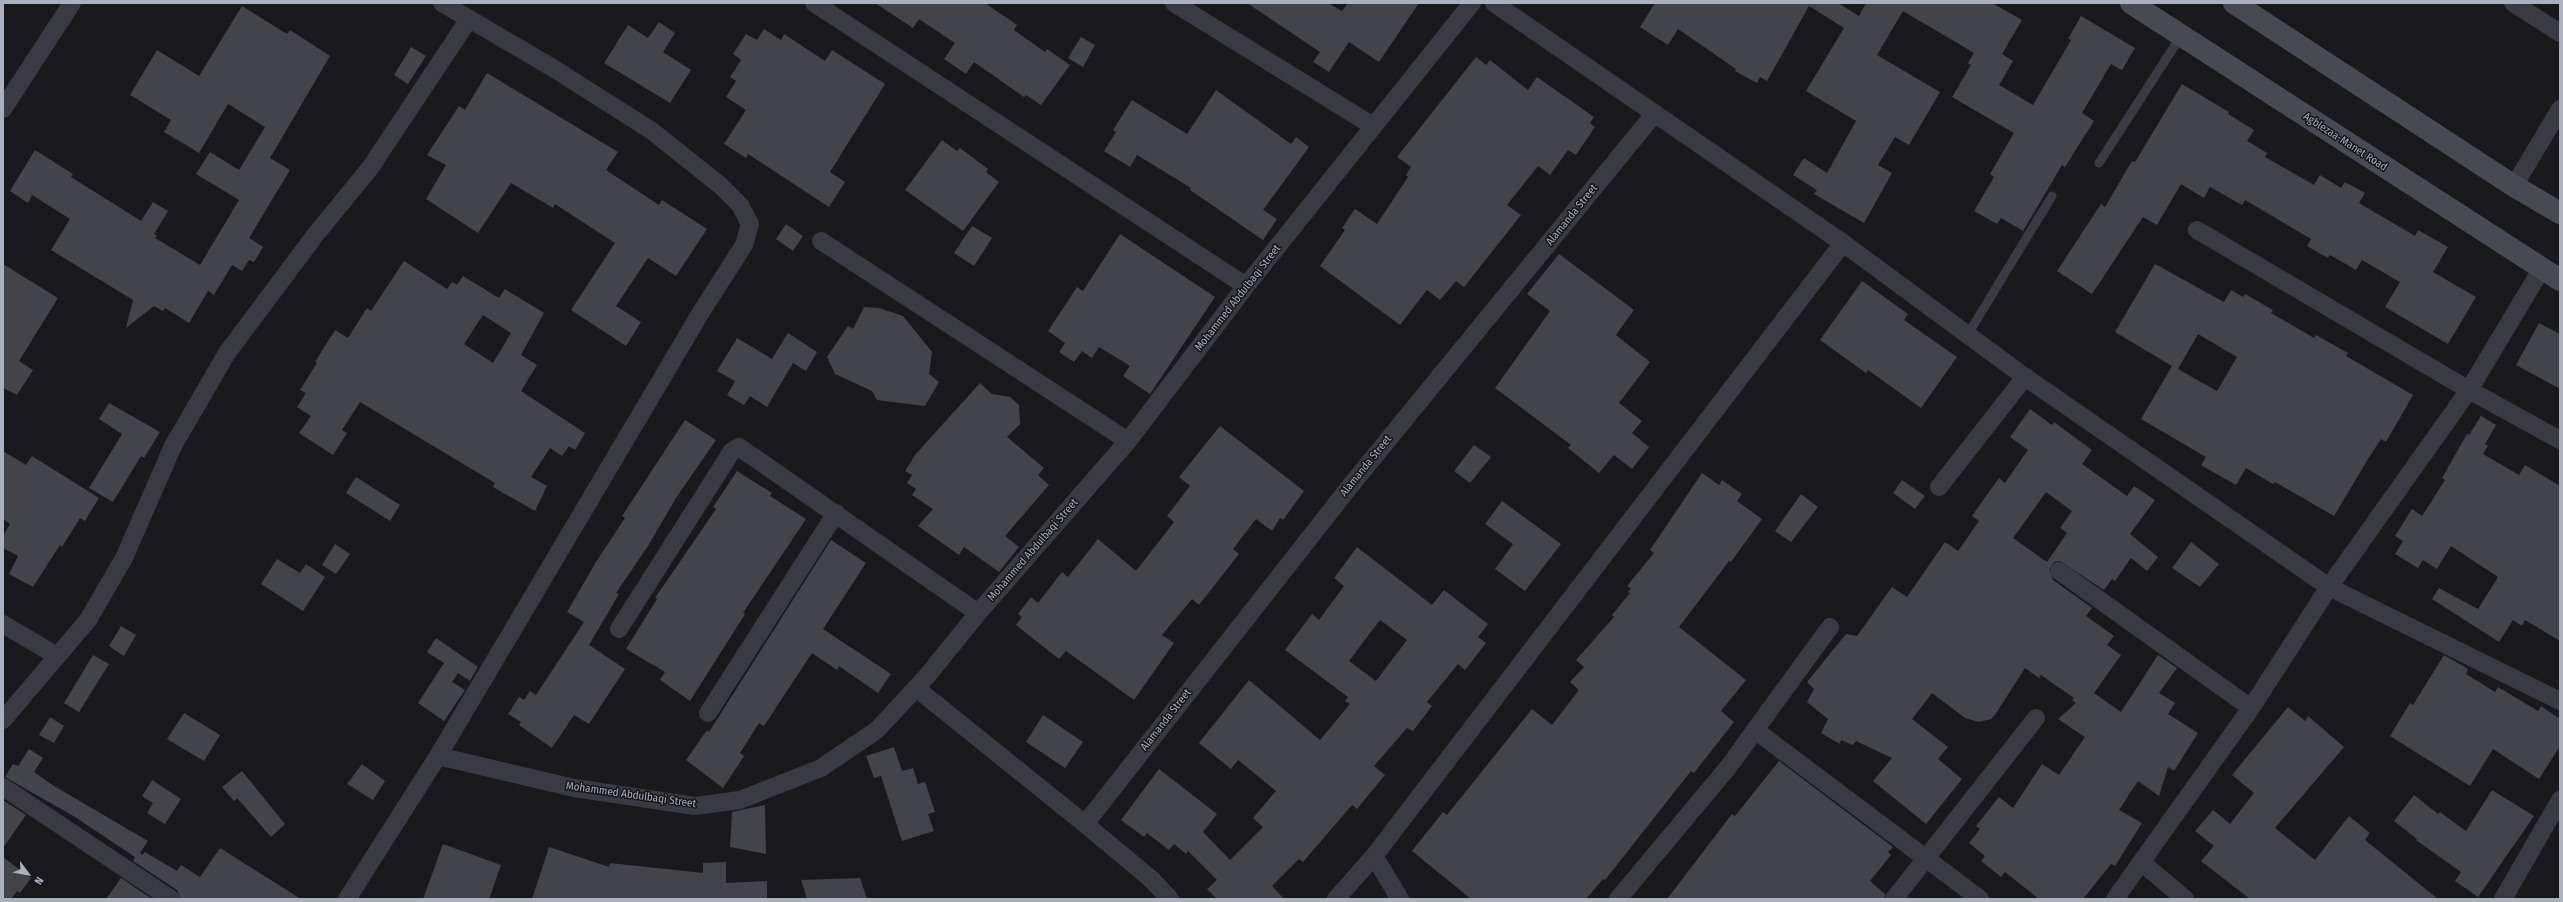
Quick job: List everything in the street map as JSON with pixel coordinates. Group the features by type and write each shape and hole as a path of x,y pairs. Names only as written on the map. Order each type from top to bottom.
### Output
{"main road":[{"name":"Agblezaa-Manet Road","path":"2131,3 2541,270 2560,280"},
{"path":"2234,3 2514,186 2560,213"}],"street":[{"path":"3,109 72,3"},
{"path":"347,899 438,756 704,309 744,245 750,224 740,205 721,186 652,131 553,68 442,3"},
{"path":"814,3 1246,286"},
{"path":"1174,3 1373,126"},
{"name":"Mohammed Abdulbaqi Street","path":"438,756 574,788 695,806 740,800 821,768 877,730 916,688 978,613 1128,441 1246,286 1472,3"},
{"path":"1494,3 1842,243 2025,377 2330,587 2560,701"},
{"path":"2513,3 2560,33"},
{"path":"3,720 88,620 124,558 173,446 227,353 316,234 370,168 469,19"},
{"path":"2514,186 2560,109"},
{"name":"Alamanda Street","path":"1085,824 1351,485 1655,113"},
{"path":"2197,230 2469,390 2560,440"},
{"path":"821,241 1128,441"},
{"path":"1336,899 1374,856 1842,243"},
{"path":"2115,899 2251,708 2330,587 2469,390 2541,270"},
{"path":"1939,487 2025,377"},
{"path":"619,629 732,451 739,447 749,452 978,613"},
{"path":"708,713 836,513"},
{"path":"2059,571 2251,708"},
{"path":"3,624 56,656"},
{"path":"1618,899 1730,765 1830,627"},
{"path":"916,688 1085,824 1151,879 1170,899"},
{"path":"1894,899 1928,858 2036,718"},
{"path":"1755,730 1928,858 1980,899"},
{"path":"3,787 171,899"},
{"path":"2503,899 2560,800"},
{"path":"1374,856 1400,899"},
{"path":"2141,862 2185,899"}],"lane":[{"path":"2099,163 2181,36"},
{"path":"1968,334 2052,196"}],"building":[{"path":"875,3 985,3 1017,25 1014,30 1045,52 1047,49 1070,65 1041,105 1026,95 1024,97 974,62 966,74 944,59 955,43 919,19 913,28"},
{"path":"1247,3 1328,3 1342,11 1348,3 1419,3 1379,62 1349,42 1329,72 1313,62 1320,52"},
{"path":"1655,3 1838,3 1859,16 1866,3 1992,3 2022,20 2002,54 2013,61 1999,85 2033,105 2071,40 2068,39 2081,16 2135,48 2122,70 2111,64 2082,113 2094,121 2065,167 2062,165 2023,231 2001,218 1997,224 1974,211 1994,177 1990,174 2014,133 1952,97 1971,65 1968,63 1974,53 1903,11 1877,55 1940,92 1909,145 1895,137 1878,165 1892,173 1864,223 1814,194 1817,190 1793,175 1804,158 1827,173 1856,121 1806,91 1844,28 1809,6 1767,81 1760,77 1757,83 1735,71 1736,69 1678,29 1668,45 1640,27"},
{"path":"242,6 287,34 290,30 330,56 270,158 290,170 249,238 263,247 254,262 249,260 242,271 232,265 214,295 208,291 189,323 165,308 163,311 154,306 126,328 133,300 51,250 70,219 32,195 28,203 10,191 35,150 73,174 71,177 141,221 153,202 168,211 154,234 157,236 155,238 200,265 239,200 196,174 210,152 239,170 265,127 228,104 199,153 164,132 171,120 130,95 157,50 199,76"},
{"path":"659,22 675,33 663,52 691,70 670,103 604,63 628,25 648,38"},
{"path":"764,29 781,40 784,34 825,61 832,50 885,84 830,172 845,182 829,207 748,154 746,158 724,144 746,110 726,97 736,81 730,77 741,60 733,54 746,34 757,40"},
{"path":"1081,37 1095,45 1083,67 1068,58"},
{"path":"411,47 426,56 408,84 394,75"},
{"path":"1476,57 1486,65 1490,60 1528,90 1537,77 1594,117 1590,123 1595,127 1576,155 1568,150 1550,175 1538,166 1507,205 1521,215 1464,287 1456,281 1440,300 1427,290 1400,325 1320,266 1345,230 1342,228 1355,209 1377,224 1408,177 1406,175 1411,167 1397,157"},
{"path":"487,73 618,152 606,170 659,205 662,200 707,229 676,276 648,258 616,306 641,322 626,346 571,310 615,243 555,204 553,208 511,183 478,233 426,199 446,165 427,155 459,106 465,110"},
{"path":"2182,84 2229,112 2228,114 2254,130 2247,141 2267,153 2265,157 2314,185 2320,175 2341,188 2345,182 2365,193 2359,203 2415,236 2418,230 2448,247 2433,272 2476,297 2448,344 2385,307 2400,282 2362,260 2356,270 2330,255 2328,258 2307,246 2311,239 2245,200 2242,205 2210,187 2204,198 2181,184 2157,225 2143,217 2092,294 2057,271 2101,204 2105,207 2132,161 2135,162"},
{"path":"1216,90 1291,144 1296,137 1309,147 1263,210 1277,219 1263,240 1190,190 1191,188 1137,155 1130,167 1104,151 1116,132 1113,130 1132,100 1187,134"},
{"path":"942,140 957,151 960,148 988,169 986,172 999,182 963,231 905,190"},
{"path":"786,224 803,236 793,251 776,239"},
{"path":"972,226 992,238 974,266 954,253"},
{"path":"1120,234 1215,297 1150,394 1123,376 1130,366 1099,347 1092,358 1082,351 1074,362 1059,352 1065,343 1048,331 1077,287 1083,291"},
{"path":"1559,254 1634,310 1616,335 1650,362 1619,403 1642,421 1632,433 1649,447 1632,469 1614,455 1599,473 1568,448 1571,445 1495,388 1550,311 1527,294"},
{"path":"404,261 447,289 452,282 457,285 463,276 499,298 505,289 544,313 521,355 537,365 521,391 585,433 575,450 569,446 562,456 550,448 531,477 547,486 535,511 493,487 495,483 360,402 342,430 347,433 333,455 299,433 311,416 297,407 306,393 300,390 317,363 315,362 335,330 348,338 367,308 371,311","holes":["483,315 511,333 493,363 464,344"]},
{"path":"3,264 58,298 19,361 33,370 17,395 3,388"},
{"path":"2155,264 2224,302 2231,290 2243,297 2245,294 2273,310 2271,313 2314,338 2316,335 2348,353 2346,356 2413,395 2386,442 2381,439 2334,516 2275,482 2273,484 2246,468 2236,485 2201,465 2206,457 2141,419 2172,366 2115,332","holes":["2198,334 2237,357 2217,391 2178,369"]},
{"path":"1862,281 1908,314 1904,320 1957,357 1921,408 1868,370 1866,373 1820,340"},
{"path":"864,307 879,308 903,316 932,352 929,374 939,382 925,406 877,400 872,391 835,374 827,357 848,326 853,329"},
{"path":"2539,323 2560,334 2560,389 2516,365"},
{"path":"788,333 817,352 806,371 793,363 767,407 750,396 744,405 727,395 735,381 717,371 737,338 772,359"},
{"path":"980,383 992,394 1010,397 1019,405 1020,424 1007,437 1044,468 1038,475 1049,485 1005,536 1019,547 999,572 964,547 959,555 918,526 933,509 912,495 916,489 907,483 912,475 905,471 915,455"},
{"path":"109,403 160,432 144,458 141,456 113,502 89,488 122,434 99,419"},
{"path":"2030,409 2052,425 2054,422 2092,450 2082,464 2127,496 2134,486 2155,500 2130,534 2158,557 2147,571 2131,558 2115,581 2112,579 2104,590 2060,561 2054,562 2049,570 2053,580 2092,608 2086,616 2114,636 2107,645 2121,655 2094,693 2121,712 2158,655 2177,668 2159,693 2175,703 2168,714 2198,733 2174,771 2168,767 2159,796 2138,781 2119,810 2142,823 2115,866 2111,864 2083,899 2039,899 2005,872 2001,877 1981,861 1985,856 1969,843 1980,829 1976,826 1999,797 2013,808 2042,764 2059,775 2085,737 2058,719 2076,703 2072,700 2074,698 2041,675 2039,678 2025,668 1991,719 1979,722 1965,718 1932,693 1912,719 1948,747 1938,759 1962,779 1926,824 1873,781 1892,758 1856,741 1853,745 1841,740 1840,744 1821,733 1828,719 1807,702 1814,689 1807,682 1846,634 1857,636 1892,587 1907,597 1945,542 1958,551 1979,521 1972,516 1999,478 2005,483 2028,450 2010,437","holes":["2046,492 2072,511 2060,528 2067,533 2047,562 2013,538"]},
{"path":"2481,416 2496,425 2485,444 2488,446 2483,454 2519,475 2525,465 2560,486 2560,641 2525,620 2522,626 2513,620 2499,642 2432,599 2439,588 2478,609 2498,577 2451,546 2437,569 2423,560 2418,568 2395,554 2403,541 2395,536 2412,509 2422,516 2445,480 2442,478 2467,434 2469,435"},
{"path":"685,420 716,440 676,498 648,546 616,593 619,594 589,645 625,669 589,724 574,715 552,748 519,725 521,722 508,714 519,697 524,700 530,691 536,695 584,622 567,612 596,562 625,518 622,516"},
{"path":"1220,426 1304,491 1283,520 1280,518 1272,531 1256,519 1233,549 1239,554 1199,605 1192,599 1162,635 1174,643 1134,700 1066,651 1059,659 1016,625 1022,617 1018,614 1031,597 1038,603 1062,572 1068,577 1098,539 1136,571 1174,522 1167,516 1190,486 1179,477"},
{"path":"1474,445 1491,457 1470,483 1454,471"},
{"path":"3,451 26,465 32,456 99,498 85,521 80,518 62,547 60,545 33,587 9,574 18,556 3,548 3,536 10,524 3,519"},
{"path":"737,471 772,493 770,496 806,519 743,613 745,614 690,701 660,680 665,672 626,649 657,599 655,598 716,509 713,507"},
{"path":"1702,473 1719,485 1722,480 1742,494 1737,501 1762,519 1731,562 1729,561 1679,627 1746,680 1721,711 1734,722 1694,773 1691,771 1605,880 1603,879 1586,899 1471,899 1412,851 1443,812 1447,815 1532,709 1552,725 1579,690 1570,682 1584,667 1576,660 1614,617 1612,615 1630,593 1628,592 1631,588 1627,586 1654,553 1650,550"},
{"path":"356,477 400,505 390,521 346,493"},
{"path":"1902,480 1925,496 1915,509 1893,493"},
{"path":"1801,494 1818,507 1791,542 1775,531"},
{"path":"1502,501 1561,544 1525,591 1495,569 1513,544 1485,524"},
{"path":"831,540 866,563 823,629 891,674 878,693 839,666 837,670 812,653 764,726 759,723 740,753 744,756 723,788 686,760 707,730 709,732"},
{"path":"2191,542 2219,564 2200,587 2172,568"},
{"path":"335,544 350,554 336,574 322,565"},
{"path":"1357,547 1432,605 1444,590 1488,624 1478,637 1486,643 1465,670 1458,664 1427,702 1432,706 1413,731 1407,728 1374,766 1385,775 1357,809 1352,805 1303,862 1299,859 1272,886 1284,899 1217,899 1207,889 1217,880 1188,851 1186,854 1174,844 1169,850 1147,833 1144,837 1121,820 1159,769 1217,814 1203,832 1230,860 1263,827 1253,818 1276,791 1238,760 1231,769 1199,743 1249,680 1320,740 1350,704 1345,701 1348,697 1285,650 1312,614 1319,620 1344,586 1334,578","holes":["1380,620 1407,640 1376,681 1349,661"]},
{"path":"277,559 300,573 306,564 325,577 303,611 261,584"},
{"path":"121,626 136,635 124,656 109,646"},
{"path":"436,638 478,667 470,681 458,673 452,682 465,690 444,721 418,703 444,663 427,652"},
{"path":"93,655 109,664 79,712 64,703"},
{"path":"2444,655 2468,669 2466,674 2495,692 2498,687 2538,711 2541,706 2560,719 2560,746 2539,779 2493,749 2470,786 2390,736 2410,703 2413,705"},
{"path":"2288,707 2305,721 2308,716 2344,747 2275,828 2315,860 2349,816 2370,833 2365,840 2438,899 2250,899 2201,861 2214,846 2195,831 2213,810 2230,824 2254,793 2232,775"},
{"path":"184,713 220,735 204,761 167,739"},
{"path":"1043,715 1083,742 1065,768 1026,742"},
{"path":"50,717 64,726 54,743 39,735"},
{"path":"894,747 902,771 913,768 918,784 925,782 935,812 928,814 934,831 902,841 881,776 874,778 866,756"},
{"path":"29,749 43,758 34,772 54,786 148,841 140,853 142,855 145,852 177,871 181,865 200,877 220,848 301,899 181,899 177,890 133,861 135,857 75,817 5,777 13,764 18,766"},
{"path":"1779,761 1893,847 1888,852 1891,855 1870,881 1885,894 1884,899 1667,899 1732,814 1735,816"},
{"path":"362,764 385,781 373,800 347,784"},
{"path":"242,771 285,824 271,837 237,798 234,801 222,787"},
{"path":"152,780 181,799 165,824 147,813 153,803 142,796"},
{"path":"2492,790 2534,816 2478,897 2455,881 2461,872 2416,840 2417,839 2394,821 2414,795 2438,814 2440,812 2466,831"},
{"path":"3,800 26,815 3,848"},
{"path":"765,805 766,854 730,847 732,812"},
{"path":"443,844 501,865 489,899 423,899"},
{"path":"549,847 609,867 610,863 703,873 703,863 726,862 726,883 767,881 767,899 532,899"},
{"path":"3,857 31,878 20,893 17,891 11,899 3,899"},
{"path":"121,878 152,899 106,899"},
{"path":"860,878 867,899 807,899 801,880"}]}
